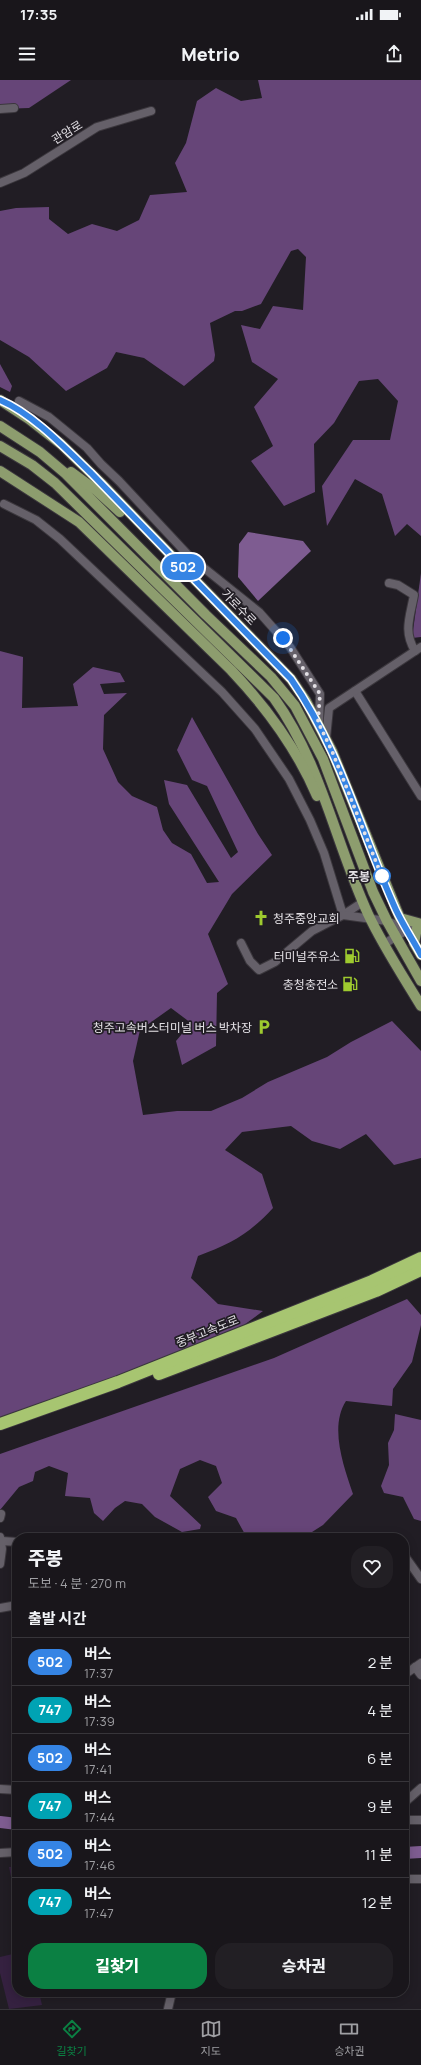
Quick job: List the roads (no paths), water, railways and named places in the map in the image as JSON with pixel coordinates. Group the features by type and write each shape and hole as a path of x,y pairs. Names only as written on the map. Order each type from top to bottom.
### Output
{"highway":[{"name":"중부고속도로","path":"0,1424 118,1382 350,1290 421,1258"},
{"name":"중부고속도로","path":"0,1433 121,1389 376,1291 421,1270"}],"main road":[{"name":"가로수로","path":"0,400 29,418 61,444 291,679 318,722 326,738 400,918"},
{"path":"0,426 97,491 148,539 169,554"},
{"path":"0,446 32,465 55,483 274,698 298,734 370,918 421,1006"},
{"path":"40,452 66,474 271,677 295,706 323,759 370,885 387,921 421,981"},
{"path":"0,471 64,511 84,526 254,694 292,746 344,853"},
{"path":"400,918 419,922 414,943"},
{"name":"가로수로","path":"414,943 421,955"}],"street":[{"path":"0,109 14,108"},
{"name":"관암로","path":"0,183 24,173 97,127 151,111"},
{"path":"19,401 49,417 87,448 101,464 119,480 189,556 260,612 290,648 320,694 318,722"},
{"path":"4,504 47,527 75,552 222,692 255,729 289,779 318,838 343,915"},
{"path":"326,738 329,708 418,649 409,641 408,632 414,595 398,585 389,583"},
{"path":"355,691 421,796"},
{"path":"241,943 250,961 259,970 275,962 312,931 343,915 363,902"},
{"path":"343,915 387,921 407,930"},
{"name":"가로수로","path":"400,918 414,943"},
{"path":"384,944 419,922"},
{"path":"0,1564 1,1539 12,1541"},
{"path":"409,1562 421,1579"},
{"path":"1,1605 12,1604"},
{"path":"409,1671 418,1665 421,1675"},
{"path":"409,1799 421,1788"},
{"path":"0,1789 12,1790"},
{"path":"409,1820 421,1820"},
{"path":"0,1853 12,1852"},
{"path":"409,1879 421,1879"},
{"path":"168,2009 171,1997"}],"waterway":[{"path":"0,1822 12,1823"},
{"path":"409,1853 421,1852"}],"place":[{"name":"주봉","path":"382,876"},
{"name":"청주중앙교회","path":"261,918"},
{"name":"터미널주유소","path":"352,956"},
{"name":"충청충전소","path":"350,984"},
{"name":"청주고속버스터미널 버스 박차장","path":"264,1027"}]}
